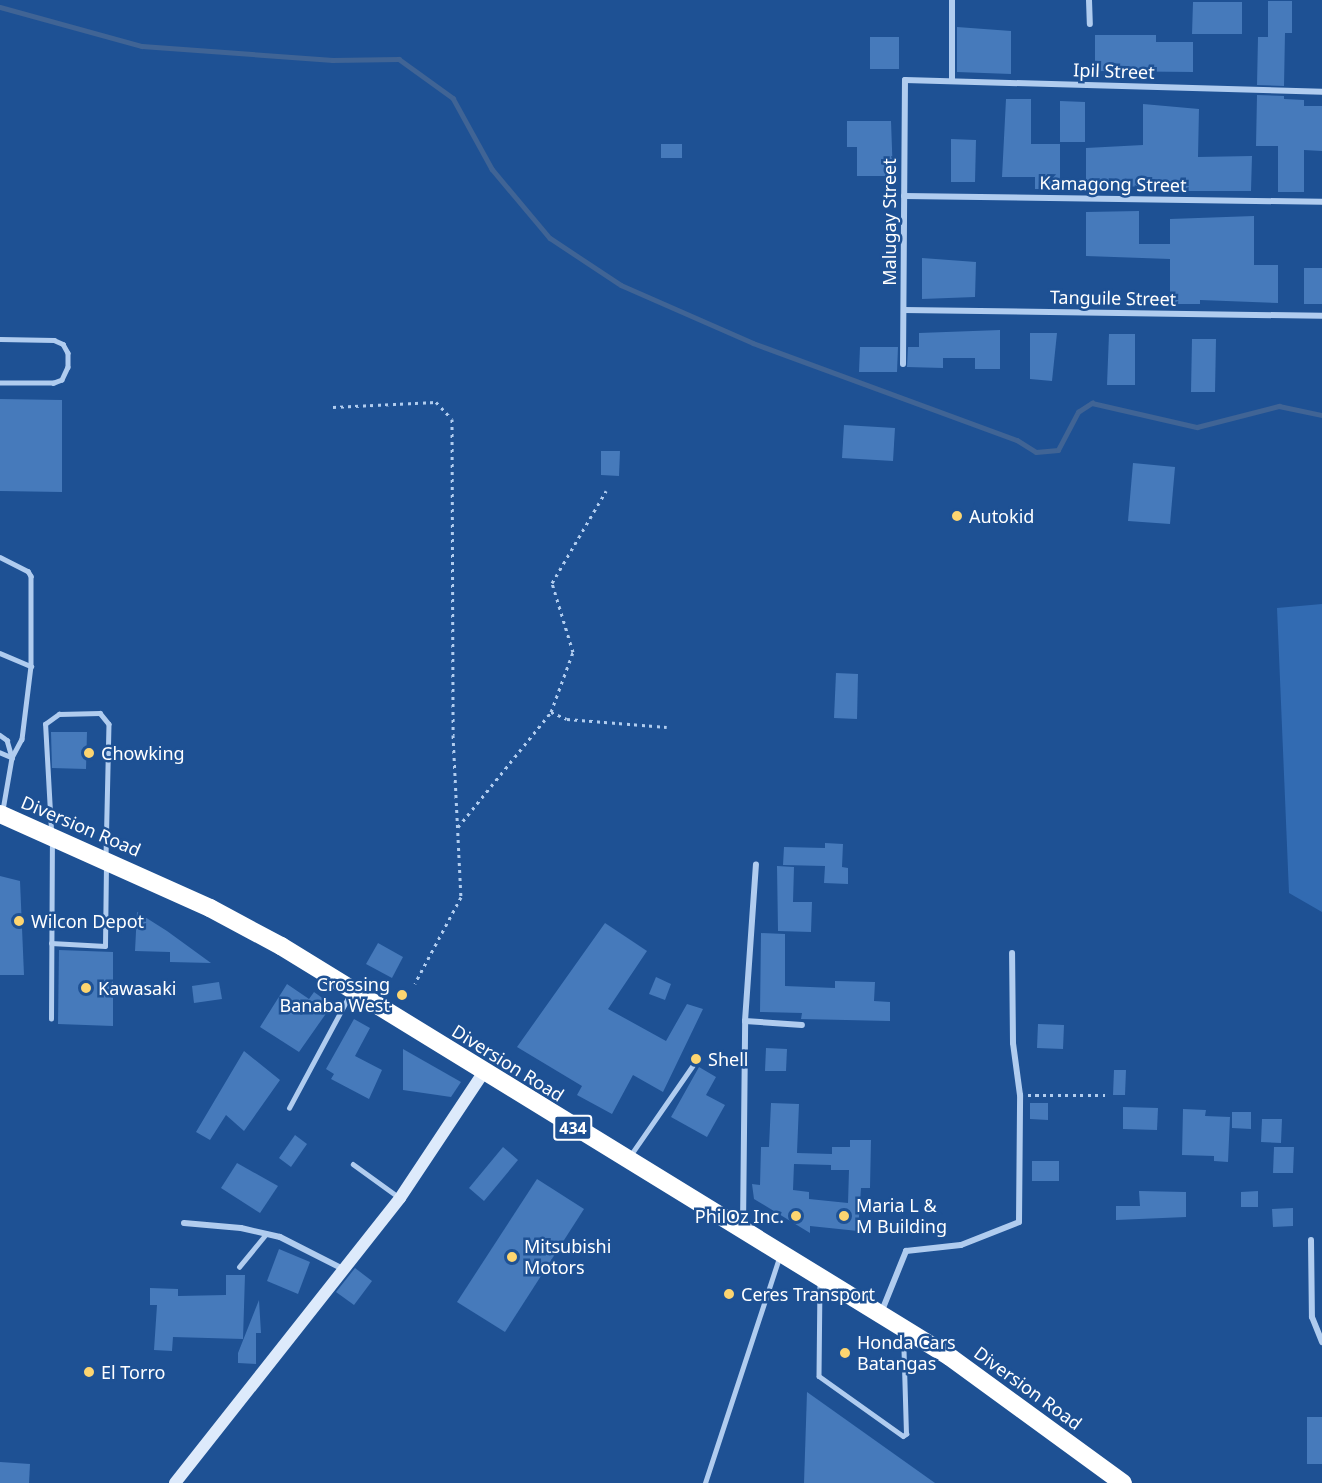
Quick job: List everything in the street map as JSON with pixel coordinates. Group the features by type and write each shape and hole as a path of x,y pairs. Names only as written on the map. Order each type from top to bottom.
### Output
{"highway":[{"name":"Diversion Road","path":"1,815 210,908 353,989 483,1073 626,1161 781,1252 950,1357 1123,1483"}],"street":[{"path":"952,0 952,81"},
{"path":"1089,0 1090,24"},
{"name":"Ipil Street","path":"905,80 1322,92"},
{"name":"Malugay Street","path":"903,364 905,80"},
{"name":"Kamagong Street","path":"904,196 1322,202"},
{"name":"Tanguile Street","path":"904,310 1322,316"},
{"path":"743,1231 745,1021 756,864"},
{"path":"881,1313 906,1251 961,1245 1019,1222 1020,1095 1013,1043 1012,953"},
{"path":"745,1021 802,1025"},
{"path":"175,1483 400,1197 483,1073"},
{"path":"184,1223 266,1234 295,1242 344,1269"},
{"path":"1311,1240 1312,1317 1322,1342"}],"lane":[{"path":"0,339 54,340 63,344 68,354 68,367 62,380 54,383 0,383"},
{"path":"0,557 28,571 31,576 31,666 22,739 12,758 1,815"},
{"path":"0,653 31,666"},
{"path":"51,943 105,946 109,724 100,713 59,714 45,724 52,839 51,943 51,1019"},
{"path":"0,735 7,740 12,758"},
{"path":"0,753 12,758"},
{"path":"288,1108 353,989"},
{"path":"626,1161 693,1065"},
{"path":"353,1164 400,1197"},
{"path":"239,1267 266,1234"},
{"path":"705,1483 781,1252"},
{"path":"820,1276 819,1376 903,1436 906,1434 903,1327"}],"path":[{"path":"333,407 436,402 452,419 453,724 460,897 415,983"},
{"path":"457,828 497,774 551,712 573,652 552,583 606,491"},
{"path":"551,712 567,720 667,727"},
{"path":"1020,1095 1105,1095"}],"shaded area":[{"path":"1322,604 1322,912 1289,893 1277,608"}],"building":[{"path":"1268,1 1292,1 1292,33 1285,33 1284,86 1257,85 1258,37 1268,37"},
{"path":"1193,2 1242,2 1242,34 1192,34"},
{"path":"957,27 1011,31 1011,74 957,72"},
{"path":"1095,35 1156,35 1156,42 1193,42 1193,72 1095,71"},
{"path":"870,37 899,37 899,69 870,69"},
{"path":"1257,95 1284,96 1284,99 1304,100 1304,106 1322,106 1322,151 1304,150 1304,192 1278,192 1278,146 1256,146"},
{"path":"1006,99 1031,99 1031,144 1060,144 1060,189 1035,189 1035,177 1002,177"},
{"path":"1060,101 1085,102 1085,142 1060,142"},
{"path":"1143,104 1199,109 1198,157 1252,156 1251,191 1175,191 1143,186 1086,189 1086,148 1143,145"},
{"path":"847,121 891,121 893,176 857,176 857,147 847,147"},
{"path":"951,139 976,140 975,182 951,182"},
{"path":"661,144 682,144 682,158 661,158"},
{"path":"1139,211 1139,244 1170,244 1170,219 1254,216 1254,265 1278,265 1278,303 1200,300 1200,304 1170,304 1170,259 1086,256 1086,212"},
{"path":"922,258 976,262 975,297 922,299"},
{"path":"1304,268 1322,268 1322,304 1304,304"},
{"path":"1000,330 1000,369 975,369 975,358 943,358 943,368 907,367 908,347 919,347 919,333"},
{"path":"1030,333 1057,333 1052,381 1030,379"},
{"path":"1109,334 1135,334 1135,385 1107,385"},
{"path":"1192,339 1216,339 1215,392 1191,392"},
{"path":"860,347 898,347 897,372 859,372"},
{"path":"0,399 62,400 62,492 0,491"},
{"path":"844,425 895,428 893,461 842,458"},
{"path":"601,451 620,451 619,476 601,475"},
{"path":"1133,463 1175,467 1170,524 1128,521"},
{"path":"836,673 858,674 857,719 834,718"},
{"path":"51,732 87,732 86,769 52,768"},
{"path":"825,843 843,844 842,867 848,868 848,884 824,883 825,866 783,865 784,847 825,848"},
{"path":"777,866 794,867 793,902 812,902 811,932 778,931"},
{"path":"0,876 20,881 24,975 0,975"},
{"path":"137,912 211,963 170,962 170,952 135,951"},
{"path":"605,923 647,951 608,1009 666,1041 687,1004 703,1009 663,1092 633,1075 612,1114 577,1095 582,1086 517,1047"},
{"path":"761,933 785,934 785,986 835,988 835,981 875,982 874,1001 890,1002 890,1021 801,1019 802,1013 760,1012"},
{"path":"378,943 403,957 392,978 366,964"},
{"name":"Kawasaki","path":"59,950 113,952 113,1026 58,1024"},
{"path":"656,977 671,984 665,1000 649,994"},
{"path":"219,982 222,999 194,1003 192,986"},
{"path":"287,984 309,999 314,992 332,1005 299,1052 260,1027"},
{"path":"354,1019 370,1028 355,1056 382,1070 369,1099 331,1079 334,1074 326,1069"},
{"path":"1038,1024 1064,1025 1063,1049 1037,1048"},
{"path":"766,1048 787,1049 786,1071 765,1071"},
{"path":"403,1049 461,1082 451,1097 403,1090"},
{"path":"244,1051 280,1080 244,1131 226,1115 210,1140 196,1132"},
{"path":"699,1067 716,1077 706,1095 725,1105 707,1137 671,1117"},
{"path":"1114,1070 1126,1070 1125,1095 1113,1095"},
{"path":"771,1103 799,1104 797,1153 832,1154 832,1147 850,1147 850,1140 871,1140 870,1188 861,1188 858,1231 810,1226 810,1233 754,1199 752,1184 760,1185 761,1147 769,1147","holes":["794,1164 831,1165 831,1170 849,1170 848,1203 809,1199 809,1192 793,1190"]},
{"path":"1030,1103 1048,1103 1048,1120 1030,1119"},
{"path":"1123,1107 1158,1108 1157,1130 1123,1129"},
{"path":"1183,1109 1206,1110 1205,1116 1230,1117 1228,1162 1214,1161 1214,1156 1182,1155"},
{"path":"1232,1112 1251,1112 1251,1129 1232,1128"},
{"path":"1262,1119 1282,1119 1281,1143 1261,1142"},
{"path":"295,1135 307,1144 291,1167 279,1158"},
{"path":"503,1147 518,1160 484,1201 469,1188"},
{"path":"1274,1147 1294,1147 1293,1173 1273,1173"},
{"path":"1032,1161 1059,1161 1059,1181 1032,1181"},
{"path":"237,1163 278,1186 260,1213 221,1188"},
{"path":"537,1179 584,1209 505,1332 457,1302"},
{"path":"1139,1191 1186,1192 1186,1217 1116,1220 1116,1206 1140,1206"},
{"path":"1258,1191 1258,1207 1241,1207 1241,1192"},
{"path":"1293,1208 1293,1226 1273,1227 1272,1209"},
{"path":"279,1249 310,1262 298,1294 267,1281"},
{"path":"355,1268 372,1281 354,1305 336,1292"},
{"path":"226,1275 245,1275 243,1339 173,1337 172,1351 154,1350 157,1305 150,1305 150,1288 178,1289 178,1296 226,1295"},
{"path":"259,1300 261,1333 256,1333 256,1364 238,1363 238,1353"},
{"path":"807,1392 935,1483 804,1483"},
{"path":"1307,1417 1322,1417 1322,1464 1307,1464"},
{"path":"0,1462 30,1464 29,1483 0,1483"}],"waterway":[{"path":"0,7 142,46 332,60 399,59 453,98 492,169 550,238 621,285 753,343 1017,440 1036,452 1058,450 1078,412 1092,403 1197,427 1279,406 1322,415"}],"place":[{"name":"Autokid","path":"957,516"},
{"name":"Chowking","path":"89,753"},
{"name":"Wilcon Depot","path":"19,921"},
{"name":"Kawasaki","path":"86,988"},
{"name":"Crossing Banaba West","path":"402,995"},
{"name":"Shell","path":"696,1059"},
{"name":"PhilOz Inc.","path":"796,1216"},
{"name":"Maria L & M Building","path":"844,1216"},
{"name":"Mitsubishi Motors","path":"512,1257"},
{"name":"Ceres Transport","path":"729,1294"},
{"name":"Honda Cars Batangas","path":"845,1353"},
{"name":"El Torro","path":"89,1372"}]}
